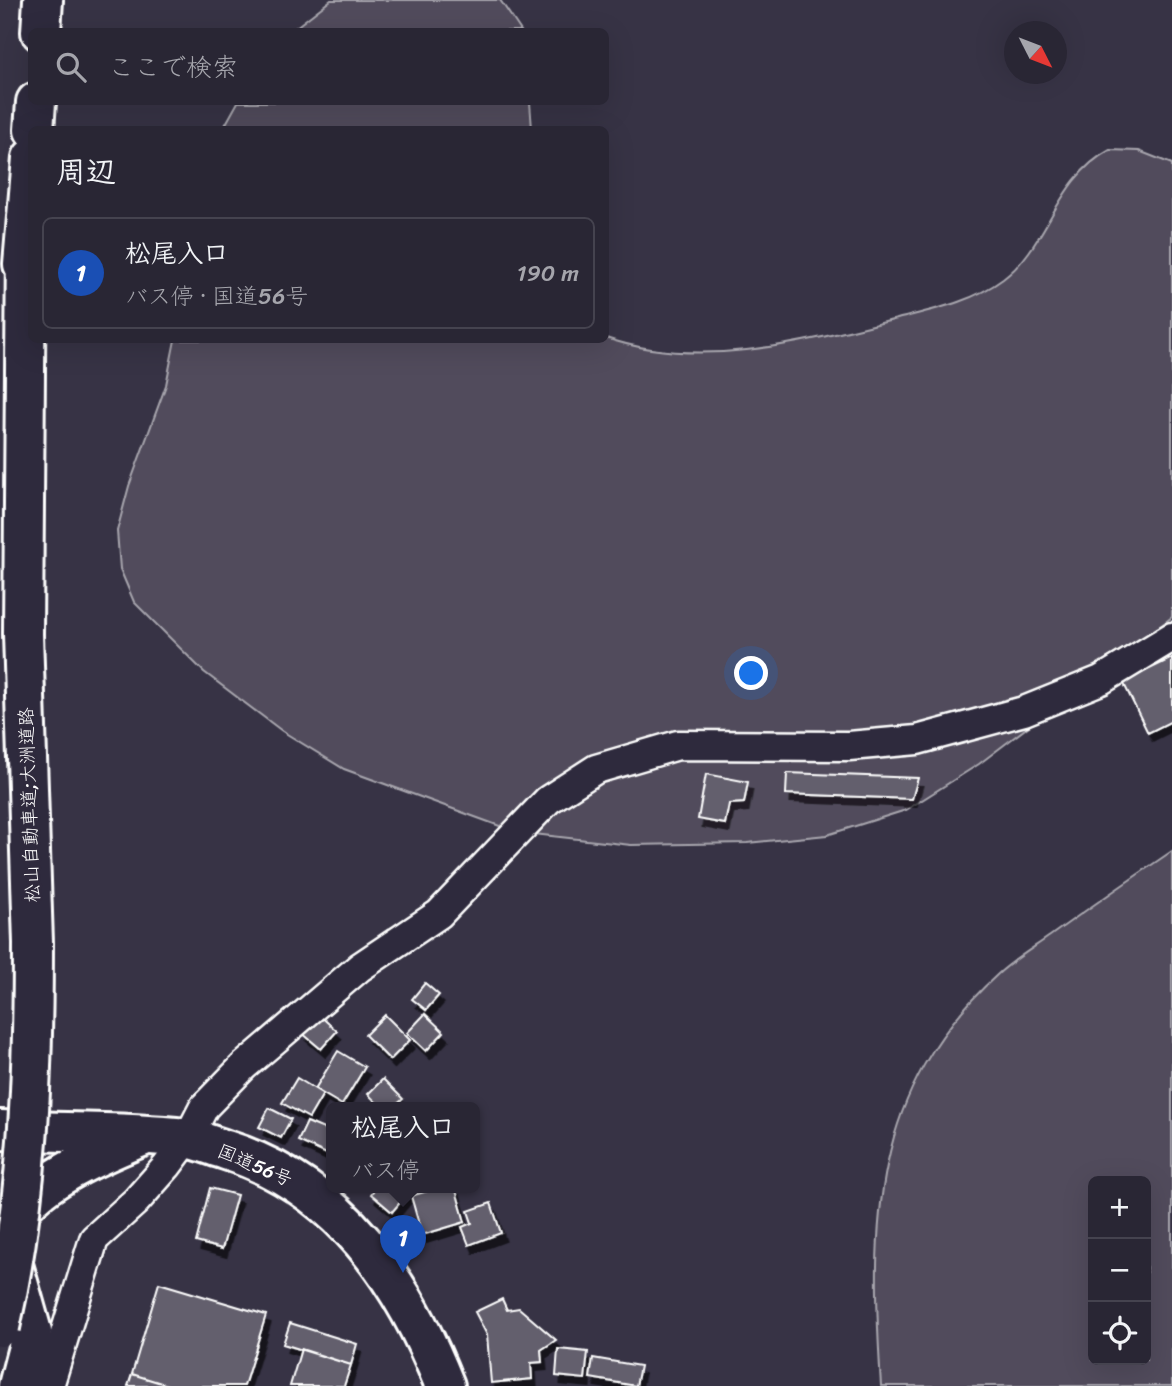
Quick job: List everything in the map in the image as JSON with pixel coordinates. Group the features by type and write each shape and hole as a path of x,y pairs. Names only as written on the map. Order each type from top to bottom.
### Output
{"highway":[{"path":"41,28 43,0"},
{"path":"34,126 36,105"},
{"name":"松山自動車道;大洲道路","path":"0,561 5,469 28,213"},
{"name":"松山自動車道;大洲道路","path":"0,1327 21,1205 31,1106 33,943 23,634 26,240"},
{"name":"国道56号","path":"0,1130 188,1138 248,1157 302,1185 351,1226 388,1273 426,1338 446,1386"},
{"path":"18,1386 32,1332 22,1289 3,1236 42,1188 93,1156 144,1136"}],"street":[{"path":"49,1386 94,1239 136,1201 188,1138 204,1107 244,1066 360,967 439,914 548,800 596,769 678,745 849,746 917,740 1024,711 1101,680 1172,638"}],"shaded area":[{"path":"331,0 500,0 519,28 295,28"},
{"path":"236,105 530,105 532,126 225,126"},
{"path":"1110,150 1139,151 1172,164 1172,617 979,764 906,810 827,835 747,843 631,845 516,832 344,769 282,731 204,672 134,602 120,569 117,531 129,486 166,385 174,343 609,343 609,339 677,352 713,352 750,350 822,337 936,309 991,287 1019,265 1064,195 1091,162"},
{"path":"1172,851 1172,1386 881,1386 877,1270 880,1216 887,1163 902,1114 924,1065 956,1019 998,974"}],"building":[{"path":"1172,658 1172,721 1148,733 1123,682"},
{"path":"787,773 918,778 912,799 786,794"},
{"path":"706,774 748,782 744,803 729,804 725,824 698,819"},
{"path":"425,983 439,995 426,1010 412,999"},
{"path":"318,1014 337,1031 321,1049 302,1033"},
{"path":"425,1014 444,1032 426,1051 407,1033"},
{"path":"385,1015 410,1040 390,1060 365,1035"},
{"path":"338,1051 365,1067 344,1102 337,1102 315,1089"},
{"path":"297,1078 323,1094 309,1118 282,1103"},
{"path":"383,1079 403,1099 400,1102 376,1102 368,1094"},
{"path":"269,1108 291,1119 281,1138 259,1127"},
{"path":"307,1122 326,1130 326,1154 298,1141"},
{"path":"210,1188 237,1195 222,1249 196,1242"},
{"path":"372,1193 408,1193 392,1212"},
{"path":"421,1193 457,1193 465,1222 422,1235 411,1196"},
{"path":"491,1203 501,1233 469,1245 462,1227 472,1223 468,1211"},
{"path":"159,1283 266,1315 244,1386 171,1386 132,1374"},
{"path":"502,1299 507,1310 519,1308 556,1340 541,1350 542,1362 531,1363 532,1379 491,1383 487,1335 475,1312"},
{"path":"290,1323 357,1344 351,1365 283,1344"},
{"path":"301,1349 351,1365 344,1386 290,1386"},
{"path":"558,1349 588,1352 585,1379 556,1376"},
{"path":"593,1358 640,1366 636,1386 590,1378"},
{"path":"132,1374 171,1386 128,1386"}],"place":[{"name":"松尾入口","path":"403,1273"}]}
